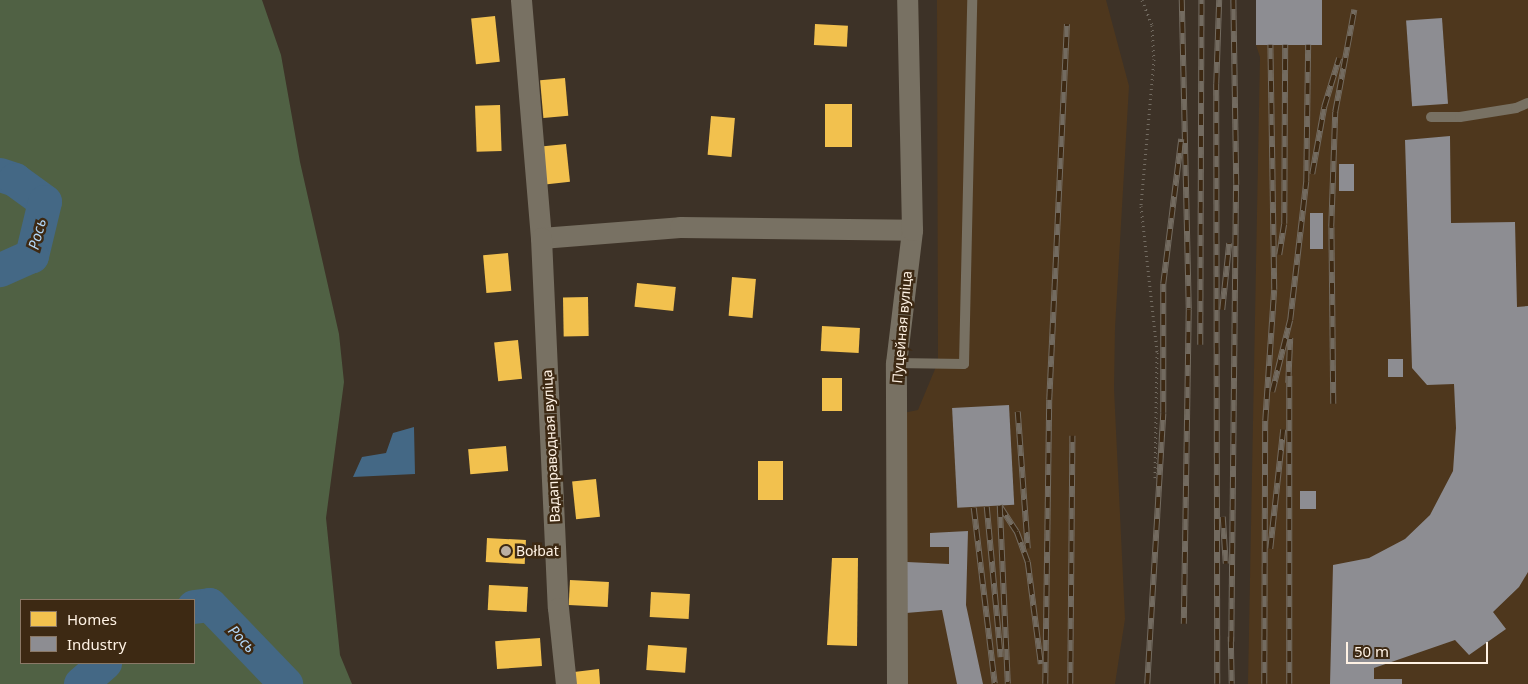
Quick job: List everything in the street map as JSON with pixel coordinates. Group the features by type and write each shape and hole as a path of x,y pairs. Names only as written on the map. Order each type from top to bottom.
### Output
{"street":[{"name":"Вадаправодная вуліца","path":"521,0 541,238 558,608 566,684"},
{"name":"Пуцейная вуліца","path":"897,684 896,363 912,230 907,0"},
{"path":"541,238 680,227 912,230"}],"lane":[{"path":"896,363 964,364 972,0"},
{"path":"1431,117 1460,118 1516,108 1528,103"}],"path":[{"path":"1142,0 1152,25 1154,60 1142,206 1156,352 1155,479"}],"shaded area":[{"path":"937,0 1106,0 1129,86 1115,328 1114,389 1125,619 1115,684 906,684 903,413 918,410 938,362"},
{"path":"1256,0 1528,0 1528,684 1248,684 1260,57 1256,45"}],"green space":[{"path":"0,0 262,0 281,55 300,162 339,334 344,382 326,518 340,655 352,684 0,684"}],"water":[{"path":"414,427 415,474 353,477 362,457 386,453 393,433"}],"building: Homes":[{"path":"495,16 500,62 476,64 471,19"},
{"path":"815,24 848,26 847,47 814,45"},
{"path":"565,78 568,116 543,118 540,80"},
{"path":"825,104 852,104 852,147 825,147"},
{"path":"500,105 502,151 477,152 475,106"},
{"path":"711,116 735,118 732,157 708,155"},
{"path":"566,144 570,182 545,184 541,147"},
{"path":"508,253 511,291 486,293 483,255"},
{"path":"732,277 756,279 753,318 729,316"},
{"path":"637,283 676,287 673,311 634,307"},
{"path":"563,297 588,297 589,336 564,336"},
{"path":"822,326 860,328 859,353 821,351"},
{"path":"518,340 522,379 498,381 494,343"},
{"path":"822,378 842,378 842,411 822,411"},
{"path":"506,446 508,471 470,474 468,449"},
{"path":"758,461 783,461 783,500 758,500"},
{"path":"596,479 600,517 576,519 572,482"},
{"name":"Bołbat","path":"487,538 526,540 525,564 486,562"},
{"path":"832,558 858,558 857,646 827,645"},
{"path":"570,580 609,582 608,607 569,605"},
{"path":"489,585 528,587 527,612 488,610"},
{"path":"651,592 690,594 689,619 650,617"},
{"path":"540,638 542,666 497,669 495,641"},
{"path":"648,645 687,648 685,673 646,670"},
{"path":"599,669 600,684 576,684 574,672"}],"building: Industry":[{"path":"1256,0 1322,0 1322,45 1256,45"},
{"path":"1442,18 1448,104 1412,106 1406,21"},
{"path":"1450,136 1451,223 1515,222 1517,307 1528,306 1528,572 1519,587 1493,612 1506,629 1469,655 1455,640 1374,668 1374,679 1402,679 1402,684 1330,684 1333,565 1369,558 1405,539 1430,515 1453,471 1456,428 1454,384 1427,385 1412,368 1405,140"},
{"path":"1339,164 1354,164 1354,191 1339,191"},
{"path":"1310,213 1323,213 1323,249 1310,249"},
{"path":"1388,359 1403,359 1403,377 1388,377"},
{"path":"1009,405 1014,505 957,508 952,408"},
{"path":"1300,491 1316,491 1316,509 1300,509"},
{"path":"968,531 966,605 983,684 957,684 942,610 906,613 907,562 949,564 949,547 930,547 930,533"}],"waterway":[{"name":"Рось","path":"0,175 15,180 45,202 32,256 0,270"},
{"name":"Рось","path":"195,607 210,605 286,684"},
{"name":"Рось","path":"81,684 104,664"}],"railway":[{"path":"1182,0 1189,310 1184,624"},
{"path":"1200,345 1201,0"},
{"path":"1217,684 1216,84 1219,0"},
{"path":"1231,642 1236,185 1233,0"},
{"path":"1333,404 1331,227 1335,112 1354,10"},
{"path":"1045,684 1049,400 1067,24"},
{"path":"1264,684 1265,421 1274,290 1270,45"},
{"path":"1279,255 1284,224 1285,45"},
{"path":"1272,392 1290,320 1306,182 1308,45"},
{"path":"1312,174 1324,107 1339,58"},
{"path":"1147,684 1163,413 1163,284 1181,139"},
{"path":"1222,310 1229,243"},
{"path":"1288,383 1290,338"},
{"path":"1289,376 1289,684"},
{"path":"1018,412 1028,549"},
{"path":"1270,549 1283,430"},
{"path":"1070,684 1072,436"},
{"path":"1000,506 1017,532 1028,562 1041,664"},
{"path":"1000,506 1008,684"},
{"path":"987,507 1001,657"},
{"path":"974,508 995,684"},
{"path":"1223,517 1226,564"},
{"path":"1231,637 1232,684"}],"place":[{"name":"Bołbat","path":"506,551"}]}
